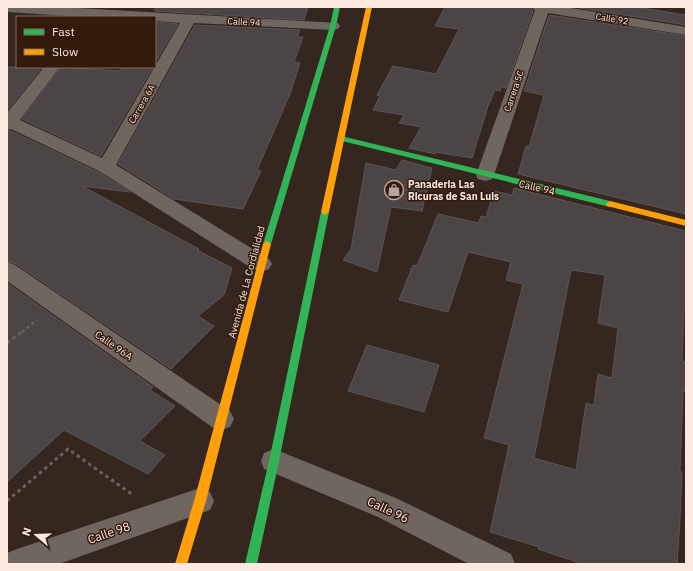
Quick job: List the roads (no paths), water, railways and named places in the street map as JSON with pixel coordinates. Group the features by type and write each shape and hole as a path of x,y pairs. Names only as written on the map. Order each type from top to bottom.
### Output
{"main road":[{"name":"Avenida de La Cordialidad","path":"181,564 200,501 261,264 333,26 337,7"},
{"path":"251,564 274,460 312,270 370,7"},
{"name":"Calle 94","path":"341,138 686,223"}],"street":[{"name":"Calle 92","path":"542,7 686,31"},
{"name":"Carrera 5C","path":"485,174 542,7"},
{"path":"7,8 137,16"},
{"name":"Calle 94","path":"156,17 333,26"},
{"name":"Carrera 6A","path":"106,167 190,19"},
{"path":"51,68 8,124 106,167 261,264"},
{"name":"Calle 96A","path":"7,270 221,419"},
{"name":"Calle 96","path":"274,460 388,508 500,564"},
{"name":"Calle 98","path":"17,564 200,501"}],"place":[{"name":"Panaderia Las Ricuras de San Luis","path":"394,190"}]}
